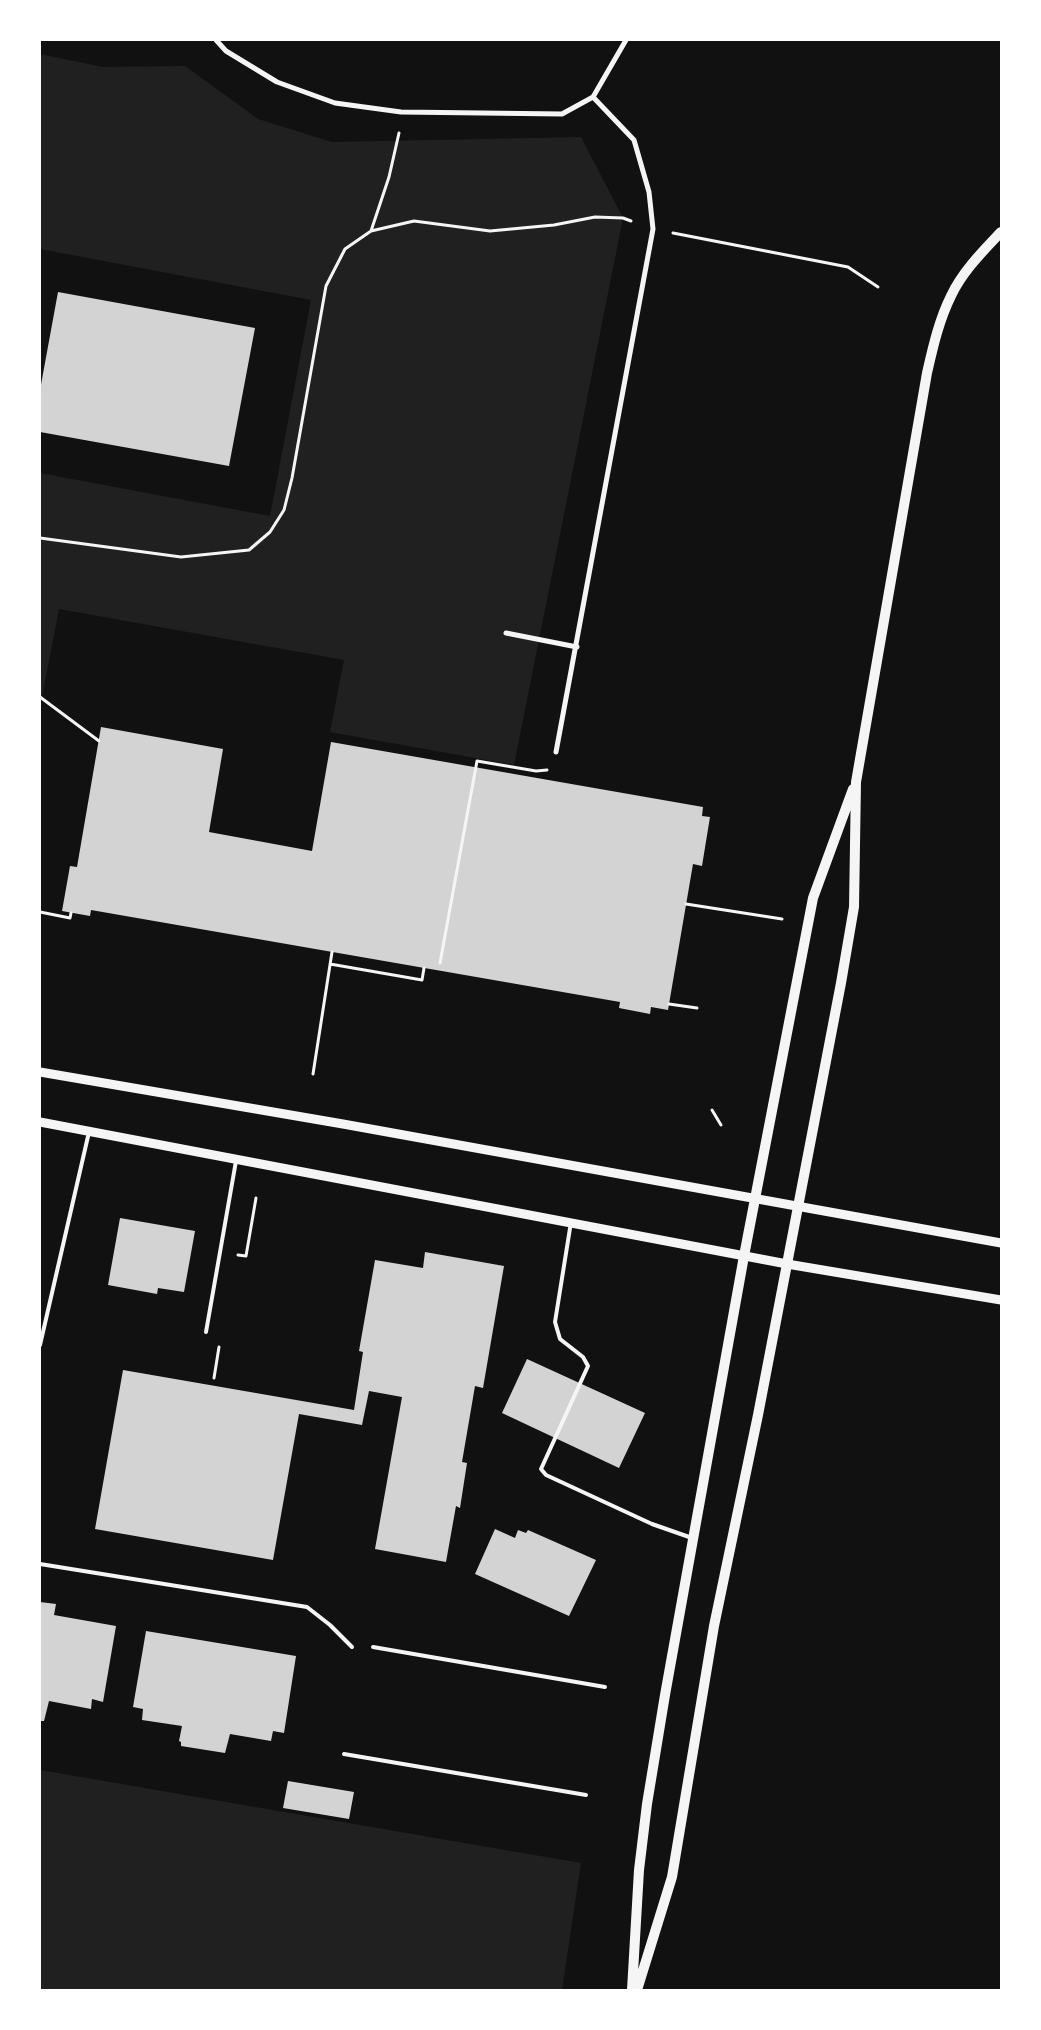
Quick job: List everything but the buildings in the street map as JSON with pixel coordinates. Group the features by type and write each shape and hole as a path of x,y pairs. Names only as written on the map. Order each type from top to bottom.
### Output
{"main road":[{"path":"637,1990 672,1877 714,1626 788,1264 854,908 856,782 927,373 937,331 951,294 976,259 1001,232"},
{"path":"632,1990 639,1870 647,1804 744,1256 812,898 856,782"}],"street":[{"path":"216,40 226,51 277,82 335,103 401,112 562,114 593,96 626,40"},
{"path":"556,752 654,229 649,192 634,140 593,96"},
{"path":"506,633 577,647"},
{"path":"40,1072 342,1124 1001,1243"},
{"path":"40,1122 744,1256 1001,1300"}],"lane":[{"path":"40,1345 89,1132"},
{"path":"206,1332 236,1159"},
{"path":"571,1222 555,1322 560,1339 583,1356 588,1366 541,1470 546,1475 652,1524 694,1539"},
{"path":"40,1564 307,1607 330,1625 352,1647"},
{"path":"373,1647 605,1687"},
{"path":"344,1754 586,1795"}],"path":[{"path":"371,231 393,160 399,134 401,112"},
{"path":"40,538 181,557 249,550 270,532 284,510 292,478 326,286 345,248 371,231 414,221 490,231 554,225 595,217 623,218 654,229 848,267 878,287"},
{"path":"40,698 99,741"},
{"path":"440,963 477,761 536,771 559,770 564,755 556,752"},
{"path":"686,904 782,920"},
{"path":"40,912 70,918 71,913"},
{"path":"313,1074 332,952"},
{"path":"330,964 422,980 424,968"},
{"path":"669,1004 697,1008"},
{"path":"712,1110 721,1125"}],"shaded area":[{"path":"40,54 103,67 185,66 258,119 332,142 581,137 623,218 514,765 330,732 344,660 59,609 40,707 40,473 270,516 311,300 40,249"},
{"path":"40,1770 581,1863 562,1990 40,1990"}]}
